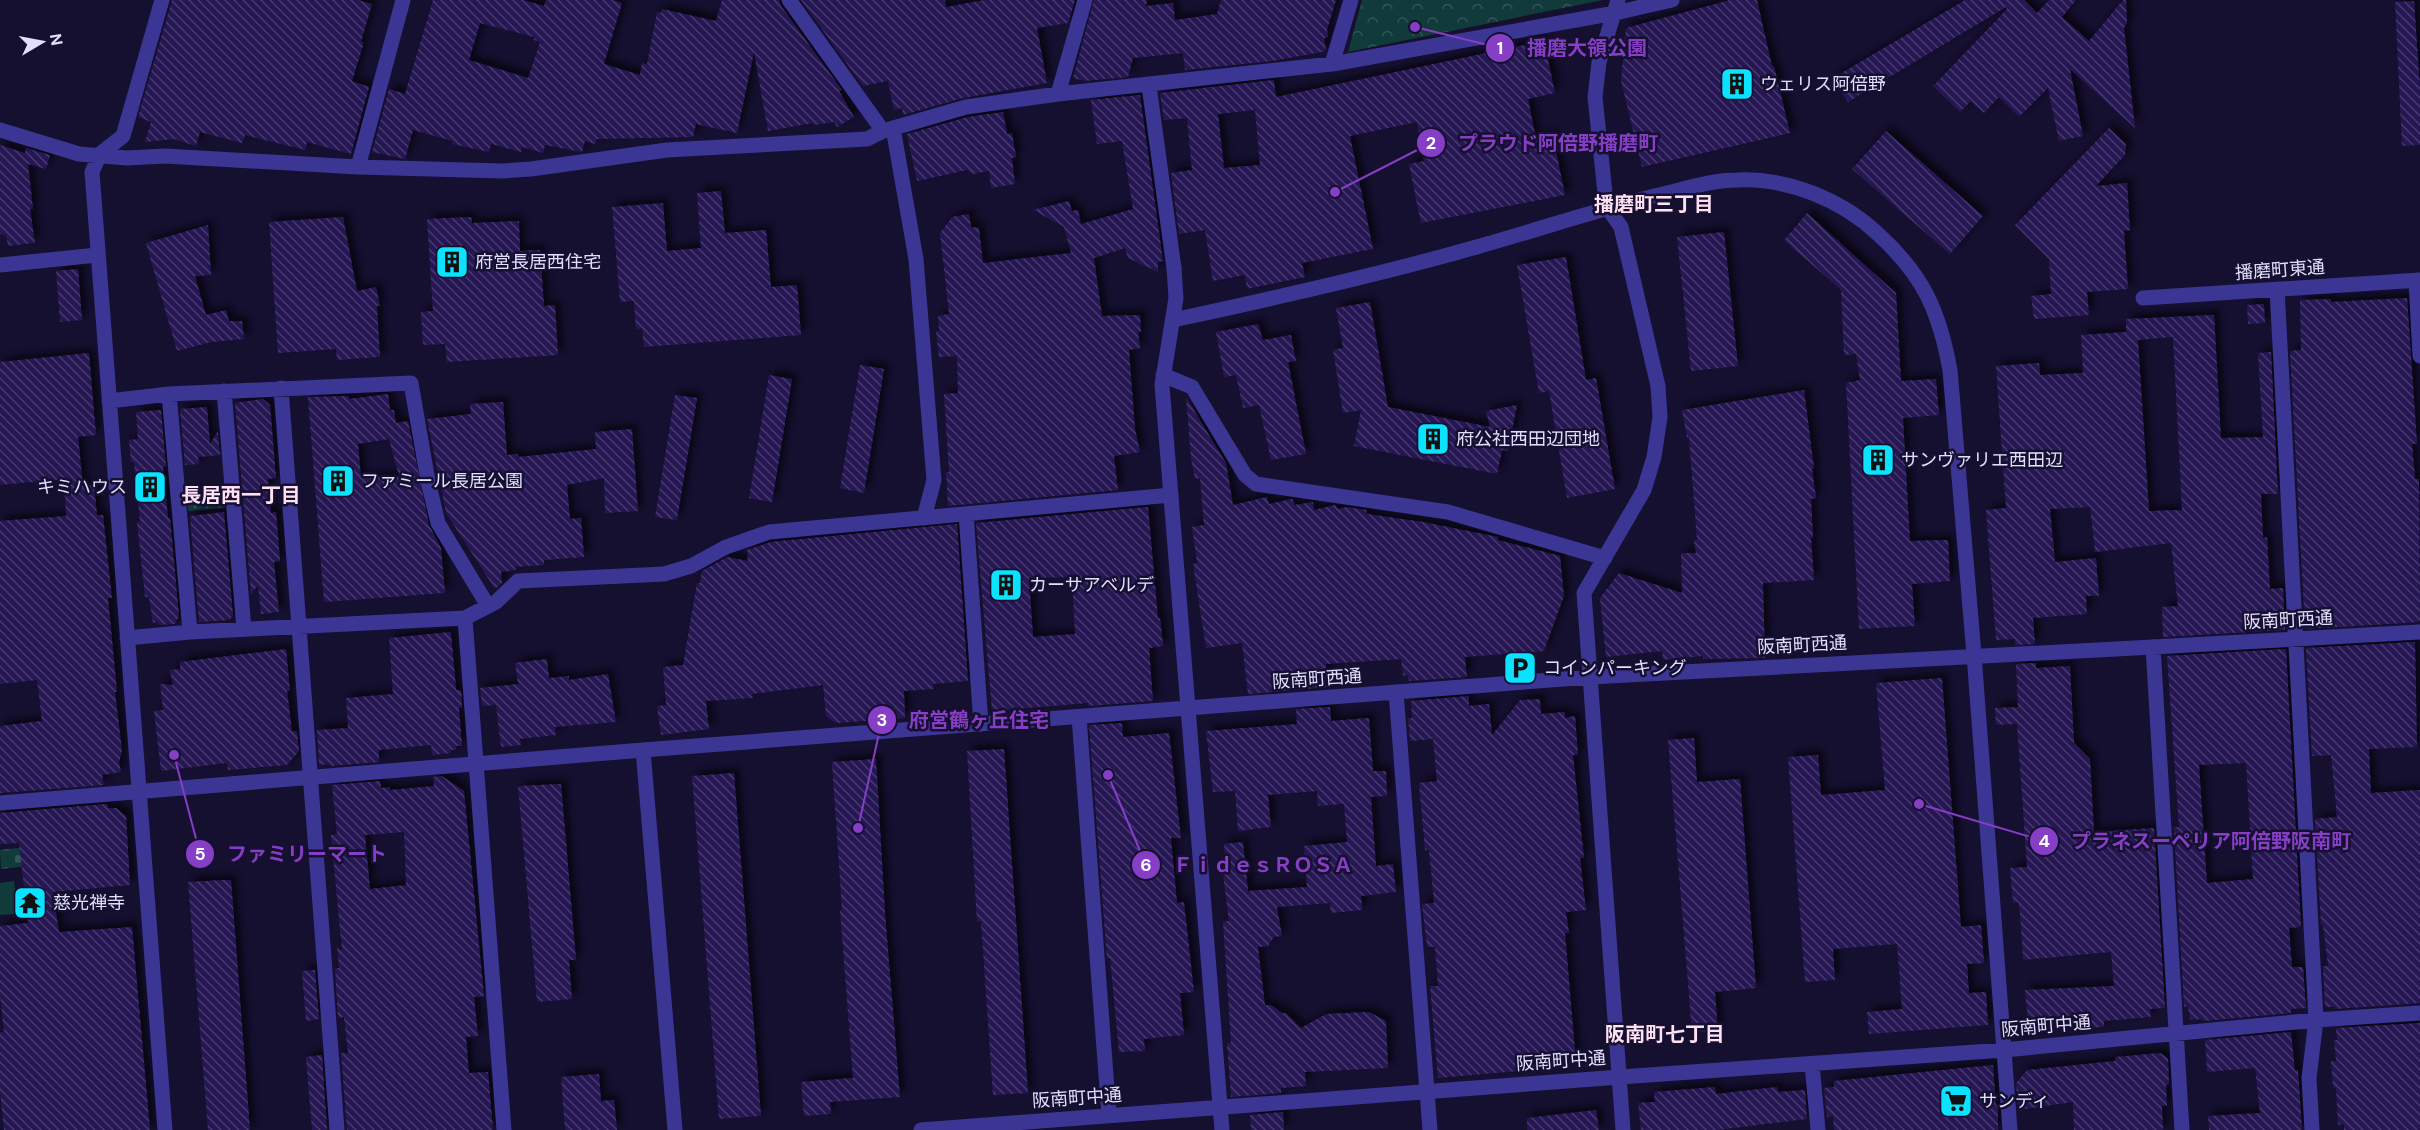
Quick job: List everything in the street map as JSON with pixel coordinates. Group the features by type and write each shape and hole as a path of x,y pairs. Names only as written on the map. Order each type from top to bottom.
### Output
{"street":[{"path":"162,0 123,135 100,154 92,172 165,1130"},
{"path":"358,167 404,0"},
{"path":"789,0 888,130 916,258 934,480 924,518"},
{"path":"1059,94 1085,0"},
{"path":"1332,64 1351,0"},
{"path":"0,130 79,153 126,158 165,156 358,167 502,171 531,169 668,150 867,139 888,130 966,107 1059,94 1149,86 1332,64 1616,7 1671,0"},
{"path":"1616,7 1599,62 1595,97 1607,207 1621,227 1658,386 1660,417 1654,457 1644,490 1584,593 1623,1130"},
{"path":"1149,86 1174,268 1176,298 1162,386 1222,1130"},
{"path":"1173,320 1343,282 1481,246 1607,207 1704,184 1739,180 1777,182 1806,191 1848,209 1903,257 1923,284 1944,339 1950,370 2010,1130"},
{"path":"0,265 97,255"},
{"path":"2418,280 2420,356"},
{"name":"播磨町東通","path":"2143,298 2418,280"},
{"path":"2277,289 2316,1020 2309,1078 2312,1130"},
{"path":"1163,375 1192,387 1245,475 1256,484 1448,512 1605,558"},
{"path":"109,401 169,394 411,383 428,481 438,523 488,606"},
{"path":"281,388 337,1130"},
{"path":"224,391 244,629"},
{"path":"169,394 190,632"},
{"path":"127,638 190,632 465,618 488,606 518,581 664,574 691,566 726,547 769,532 1171,495"},
{"path":"966,514 981,724"},
{"path":"465,618 504,1130"},
{"name":"阪南町西通","path":"0,803 643,750 1590,677 2420,632"},
{"path":"2153,647 2182,1130"},
{"path":"1396,692 1430,1130"},
{"path":"1079,717 1109,1115"},
{"path":"643,750 675,1130"},
{"name":"阪南町中通","path":"921,1130 1013,1126 1109,1115 1427,1090 2004,1050 2316,1020 2420,1013"},
{"path":"1812,1064 1818,1130"}],"green space":[{"path":"1362,0 1603,0 1348,52"},
{"path":"224,494 225,508 188,511 187,496"},
{"path":"52,844 54,863 1,869 0,850"},
{"path":"14,881 18,914 0,915 0,883"}],"building":[{"path":"172,0 358,0 372,4 361,42 364,42 352,81 369,87 351,154 307,142 305,150 245,135 242,143 200,132 196,146 174,139 145,142 151,122 138,117"},
{"path":"433,0 523,0 544,6 546,0 612,0 622,3 604,64 640,75 642,63 647,64 657,12 661,13 662,9 716,21 722,0 779,0 781,6 842,90 839,91 854,117 837,127 834,122 813,125 813,123 768,131 754,52 737,133 696,124 693,137 597,139 595,144 585,141 582,152 545,145 543,153 522,147 521,152 491,144 489,152 452,144 453,141 413,130 405,159 372,152 389,89 405,94","holes":["480,23 534,37 534,40 540,42 528,78 469,60"]},
{"path":"801,0 945,0 946,7 985,0 1075,0 1068,23 1037,28 1047,83 963,98 903,115 902,108 894,110 888,81 863,86"},
{"path":"1094,0 1147,0 1146,6 1173,3 1175,20 1217,14 1221,0 1336,0 1327,30 1328,37 1324,38 1326,50 1322,52 1272,61 1185,70 1183,53 1133,58 1128,77 1085,81 1073,78"},
{"name":"ウェリス阿倍野","path":"1730,0 1757,0 1790,133 1642,167 1621,81 1626,28"},
{"path":"1965,0 2024,0 2037,13 2049,0 2076,0 2062,17 2089,41 2123,0 2126,0 2127,23 2124,28 2135,128 2070,69 2083,136 2059,141 2048,88 2019,117 1999,97 1984,113 1971,101 1960,112 1933,86 2007,9 2006,7 1848,102 1833,78"},
{"path":"2414,1 2420,89 2420,145 2402,146 2395,2"},
{"path":"1544,41 1555,93 1528,99 1536,139 1553,136 1565,195 1421,223 1409,164 1424,161 1417,122 1350,136 1373,249 1302,263 1305,277 1247,289 1245,275 1213,281 1205,230 1179,234 1171,173 1192,170 1187,118 1164,120 1160,93 1274,80 1276,97","holes":["1255,110 1260,165 1224,168 1218,114"]},
{"path":"1140,95 1163,261 1158,262 1158,272 1128,258 1125,248 1094,258 1102,316 1140,315 1141,332 1138,332 1140,348 1129,350 1135,429 1140,452 1114,456 1118,490 948,506 946,472 949,472 944,394 958,393 957,356 939,357 936,331 939,331 938,316 949,314 940,233 952,217 969,214 971,227 979,228 983,263 1071,253 1064,227 1033,210 1069,201 1072,211 1078,210 1081,224 1133,209 1122,141 1097,144 1091,100"},
{"path":"1003,112 1007,134 1012,133 1016,157 1012,158 1015,184 991,188 989,171 972,174 967,170 917,181 907,134 968,117"},
{"path":"2109,128 2126,144 2125,155 2096,186 2127,183 2130,230 2124,231 2128,289 2087,292 2089,315 2034,319 2031,296 2051,294 2049,259 2015,225"},
{"path":"1886,131 1983,216 1950,254 1852,169"},
{"path":"0,145 25,153 26,148 50,155 46,169 28,164 33,209 30,209 35,243 8,246 6,235 0,234"},
{"path":"721,191 725,233 766,230 771,287 797,285 801,335 644,347 642,328 636,329 634,301 620,302 612,207 663,203 667,251 701,248 697,193"},
{"name":"サンヴァリエ西田辺","path":"1807,213 1896,293 1901,381 1936,379 1939,415 1903,418 1910,541 1948,540 1950,581 1912,584 1915,626 1859,629 1846,383 1860,380 1856,354 1844,355 1841,290 1784,240"},
{"path":"343,217 357,291 376,287 380,306 377,306 380,357 337,360 336,349 278,353 269,222"},
{"name":"府営長居西住宅","path":"471,217 472,223 519,221 520,251 540,250 544,306 555,305 558,355 447,362 445,344 423,345 421,312 433,311 427,219"},
{"path":"208,225 211,275 195,276 206,315 226,310 229,321 242,321 244,339 211,342 177,351 146,243"},
{"path":"1724,232 1738,366 1691,371 1677,237"},
{"path":"1566,257 1586,380 1596,378 1615,489 1567,498 1549,391 1539,393 1517,265"},
{"path":"78,269 82,320 60,322 56,271"},
{"path":"2407,298 2417,444 2412,444 2415,479 2419,479 2420,622 2305,629 2290,351 2301,350 2300,300 2331,299 2331,302"},
{"path":"1370,302 1388,407 1490,427 1486,411 1517,405 1508,451 1502,450 1497,474 1354,446 1361,410 1343,413 1333,350 1343,348 1336,308"},
{"path":"2264,304 2265,323 2248,324 2247,305"},
{"path":"2214,315 2221,438 2263,437 2258,353 2271,352 2278,494 2261,494 2263,538 2267,537 2270,589 2283,588 2285,630 2163,637 2162,607 2178,606 2171,543 2095,552 2090,507 2050,509 2055,562 2096,558 2099,596 2086,596 2087,614 2033,618 2035,644 2015,645 2015,639 1996,640 1986,510 2006,508 1996,366 2039,363 2040,375 2083,373 2081,335 2126,332 2126,319","holes":["2173,337 2182,510 2149,511 2138,340"]},
{"path":"1258,324 1263,340 1291,335 1296,361 1288,362 1306,454 1271,460 1259,405 1243,408 1236,375 1224,377 1216,332"},
{"path":"89,353 96,435 78,437 83,486 94,485 97,515 103,515 112,598 108,598 122,750 119,763 121,772 102,775 104,785 0,793 0,726 42,721 37,680 0,684 0,521 66,516 64,479 0,485 0,362"},
{"path":"860,365 884,369 864,493 840,488"},
{"path":"769,375 792,379 772,502 749,498"},
{"path":"1804,390 1816,498 1811,499 1814,580 1763,583 1765,658 1703,659 1703,656 1663,660 1662,651 1606,657 1600,598 1619,573 1682,593 1681,553 1696,553 1689,437 1687,438 1682,410"},
{"name":"ファミール長居公園","path":"388,394 390,410 394,410 396,423 408,421 429,525 441,548 445,593 324,602 308,397 349,396 349,399","holes":["389,439 399,476 361,478 358,444"]},
{"path":"675,395 697,398 677,520 655,517"},
{"path":"1186,397 1226,463 1233,505 1267,497 1269,504 1292,499 1295,505 1313,502 1314,510 1335,505 1338,509 1347,507 1366,510 1367,514 1423,522 1498,537 1498,540 1560,556 1564,596 1544,651 1465,657 1467,677 1409,681 1408,675 1403,676 1401,659 1326,664 1328,687 1248,694 1242,643 1206,648 1193,564 1197,563 1192,527 1204,525 1200,478 1195,479 1191,458"},
{"path":"263,399 270,405 276,478 268,479 271,513 276,512 280,561 274,562 279,612 261,614 258,585 251,594 235,403"},
{"path":"503,402 507,455 518,454 518,457 596,449 595,432 632,429 638,511 605,513 604,478 567,485 570,519 581,518 584,557 544,560 544,565 515,567 516,570 501,572 502,583 495,589 446,513 427,419 471,414 470,404"},
{"path":"207,407 210,444 218,431 220,455 198,457 199,464 185,465 180,409"},
{"path":"161,410 166,467 163,467 179,616 175,624 159,625 158,622 153,623 149,597 145,597 137,522 140,522 134,462 131,462 129,440 138,439 136,412"},
{"path":"1148,507 1158,618 1160,618 1163,646 1149,648 1153,701 1088,706 1088,703 992,711 976,523","holes":["1072,577 1075,634 1033,637 1029,578"]},
{"path":"224,512 233,616 229,620 199,622 190,516"},
{"path":"957,524 968,681 933,684 934,689 904,691 905,718 836,723 826,716 823,685 752,694 753,698 706,701 709,729 661,735 657,706 666,705 663,667 683,665 697,583 700,583 702,571 727,557 748,561 747,550 771,542"},
{"path":"451,632 456,690 461,690 462,708 459,708 462,746 456,746 456,750 451,750 451,753 432,755 431,745 379,750 379,762 319,765 317,730 348,728 346,698 393,694 389,638"},
{"path":"2415,642 2417,747 2369,749 2371,793 2420,790 2420,1003 2335,1009 2335,1007 2325,1007 2323,966 2328,966 2323,925 2321,925 2315,819 2337,817 2331,755 2312,756 2306,648"},
{"path":"286,649 290,691 287,691 292,731 297,731 299,751 287,765 228,770 227,763 161,771 154,711 163,710 160,684 173,685 170,670 180,669 180,662"},
{"path":"2286,649 2301,927 2289,928 2292,967 2303,967 2306,1008 2291,1009 2291,1013 2203,1021 2203,1019 2190,1020 2188,1006 2184,1007 2174,827 2179,827 2167,656","holes":["2246,763 2253,879 2207,883 2199,765"]},
{"path":"547,659 549,678 569,676 569,680 608,674 616,722 555,727 556,735 520,739 521,745 501,747 496,705 482,706 480,688 518,684 515,663"},
{"path":"2036,663 2036,668 2070,666 2074,743 2090,759 2094,832 2154,828 2165,1008 2150,1009 2151,1017 2104,1021 2104,1027 2080,1028 2080,1017 2028,1022 2025,990 2114,986 2111,952 2023,960 2020,912 2018,902 2013,903 2010,868 2027,867 2017,724 1996,725 1995,708 2018,707 2016,664"},
{"path":"1942,678 1961,927 1981,925 1984,963 1967,964 1969,993 1986,992 1988,1025 1869,1034 1867,1012 1902,1009 1897,944 1833,949 1835,980 1805,982 1788,757 1818,755 1821,795 1885,790 1876,683"},
{"path":"1469,696 1469,706 1489,704 1492,735 1520,700 1540,699 1541,714 1565,712 1565,718 1575,716 1578,755 1573,755 1584,858 1580,858 1586,910 1566,912 1569,933 1565,933 1576,1063 1438,1078 1430,986 1438,986 1435,947 1427,947 1422,904 1434,903 1429,850 1425,850 1419,783 1437,781 1433,739 1410,741 1408,718 1412,718 1411,701"},
{"path":"1330,707 1331,721 1369,718 1373,771 1386,771 1387,796 1371,797 1376,866 1393,864 1396,892 1361,896 1362,910 1331,913 1330,903 1277,907 1282,936 1274,937 1268,946 1258,947 1265,1005 1271,1005 1282,1013 1286,1013 1301,1028 1326,1014 1369,1012 1386,1021 1388,1068 1305,1072 1306,1086 1281,1088 1281,1093 1231,1097 1227,1043 1231,1043 1223,921 1229,921 1223,874 1227,874 1224,844 1243,842 1248,891 1307,887 1304,846 1347,842 1344,804 1318,806 1317,791 1268,795 1271,827 1238,831 1235,791 1213,792 1206,731 1297,724 1296,709"},
{"path":"1122,723 1123,737 1169,733 1181,838 1171,838 1177,903 1184,902 1194,992 1180,993 1184,1035 1144,1039 1145,1051 1119,1052 1110,958 1107,959 1089,725"},
{"path":"1694,738 1697,782 1740,779 1756,988 1715,992 1718,1031 1692,1033 1668,740"},
{"path":"1004,749 1028,1093 993,1095 981,921 977,922 967,751"},
{"path":"876,759 885,913 900,1097 830,1102 831,1114 804,1116 801,1082 853,1078 840,910 842,910 832,762"},
{"path":"734,773 761,1116 719,1119 692,776"},
{"path":"442,776 464,791 484,996 474,997 478,1036 466,1037 469,1073 488,1072 493,1130 347,1130 341,1053 348,1053 344,1017 338,1018 335,968 339,968 337,946 342,951 331,835 337,834 332,785 380,781 381,788 390,787 390,790 434,786 433,777","holes":["404,832 406,885 370,889 365,835"]},
{"path":"561,784 576,960 569,960 572,999 537,1002 518,786"},
{"path":"107,804 108,808 116,808 126,816 130,885 53,892 59,932 132,927 150,1130 4,1130 0,1091 0,1032 4,1032 0,995 0,926 28,923 19,843 0,844 0,813"},
{"path":"231,880 250,1130 208,1130 188,882"},
{"path":"315,970 319,1019 306,1021 302,971"},
{"path":"2420,1023 2420,1130 2344,1130 2344,1124 2338,1125 2336,1088 2333,1087 2331,1061 2336,1061 2334,1040 2337,1040 2336,1028"},
{"path":"2291,1032 2295,1071 2298,1070 2302,1130 2209,1130 2208,1116 2260,1113 2255,1068 2207,1072 2205,1040"},
{"path":"2160,1053 2168,1058 2169,1084 2166,1085 2167,1106 2162,1106 2163,1130 2074,1130 2073,1102 2018,1110 2016,1083 2027,1070 2115,1061 2115,1057"},
{"path":"322,1055 327,1130 312,1130 306,1057"},
{"path":"1993,1065 1996,1106 1998,1104 1998,1130 1834,1130 1833,1116 1827,1117 1824,1088 1834,1087 1834,1081"},
{"path":"599,1074 601,1101 614,1100 617,1130 565,1130 561,1077"},
{"path":"1715,1087 1716,1094 1777,1087 1778,1092 1805,1090 1807,1119 1717,1130 1641,1130 1638,1103 1655,1102 1654,1092"},
{"path":"1596,1110 1599,1130 1527,1130 1527,1118"},
{"path":"1283,1112 1284,1130 1251,1130 1250,1115"}],"place":[{"name":"播磨大領公園","path":"1415,27"},
{"name":"ウェリス阿倍野","path":"1737,84"},
{"name":"プラウド阿倍野播磨町","path":"1335,192"},
{"name":"府営長居西住宅","path":"452,262"},
{"name":"府公社西田辺団地","path":"1433,439"},
{"name":"サンヴァリエ西田辺","path":"1878,460"},
{"name":"ファミール長居公園","path":"338,481"},
{"name":"キミハウス","path":"150,487"},
{"name":"カーサアベルデ","path":"1006,585"},
{"name":"コインパーキング","path":"1520,668"},
{"name":"ファミリーマート","path":"174,755"},
{"name":"ＦｉｄｅｓＲＯＳＡ","path":"1108,775"},
{"name":"プラネスーペリア阿倍野阪南町","path":"1919,804"},
{"name":"府営鶴ヶ丘住宅","path":"858,828"},
{"name":"慈光禅寺","path":"30,903"},
{"name":"サンディ","path":"1956,1101"}],"district":[{"name":"播磨町三丁目","path":"1654,204"},
{"name":"長居西一丁目","path":"241,495"},
{"name":"阪南町七丁目","path":"1665,1034"}]}
